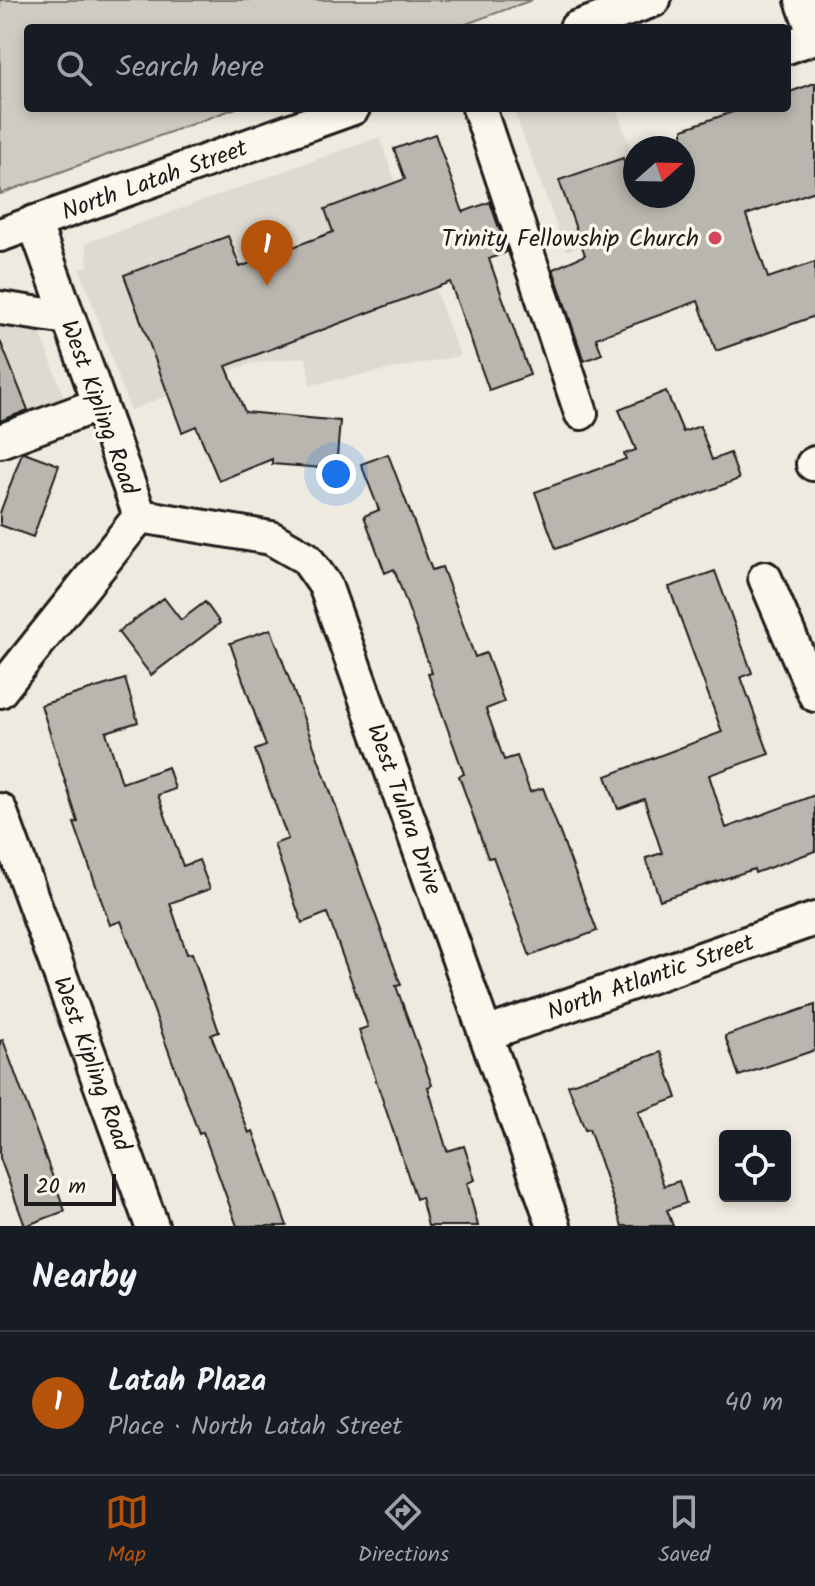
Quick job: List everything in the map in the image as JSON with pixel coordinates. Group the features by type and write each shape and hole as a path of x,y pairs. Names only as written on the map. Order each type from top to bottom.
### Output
{"street":[{"path":"791,45 815,36 802,0"},
{"path":"592,24 640,12"},
{"name":"North Latah Street","path":"0,235 342,112"},
{"path":"480,112 581,413"},
{"name":"West Kipling Road","path":"0,691 140,516 34,222"},
{"path":"0,308 68,318"},
{"path":"0,441 100,404"},
{"name":"West Tulara Drive","path":"140,516 271,538 306,558 325,585 554,1226"},
{"path":"765,578 815,695"},
{"name":"West Kipling Road","path":"0,810 152,1226"},
{"name":"North Atlantic Street","path":"486,1034 815,919"}],"shaded area":[{"path":"0,0 532,0 466,24 24,24 24,112 225,112 0,194"},
{"path":"514,112 617,112 626,136 623,136 623,208 647,208 656,217 566,251"},
{"path":"379,137 460,356 310,385 306,357 249,364 130,410 80,269 88,266 86,243"},
{"path":"0,288 19,292 31,306 76,431 0,456"}],"building":[{"path":"815,83 815,191 746,215 768,278 815,262 815,316 716,351 698,301 596,338 602,354 584,361 553,269 585,255 559,180 623,158 623,208 695,208 695,136 683,136 683,129 732,112 791,112 791,92"},
{"path":"435,134 463,212 490,202 507,252 489,259 530,375 489,390 450,282 226,366 245,412 340,421 336,469 272,464 272,459 219,481 196,426 182,432 124,275 228,236 240,267 333,232 325,209 405,179 394,149"},
{"path":"0,344 28,410 0,421"},
{"path":"666,391 683,432 700,426 712,460 730,453 739,479 556,549 535,492 626,459 624,454 636,450 619,410"},
{"path":"24,452 59,465 33,537 0,525 0,513"},
{"path":"388,454 432,570 442,567 475,657 486,653 504,702 486,709 504,760 517,756 530,792 543,788 597,931 530,956 493,857 488,858 459,776 464,774 394,569 385,573 364,516 379,510 361,464"},
{"path":"715,571 752,673 741,677 769,754 709,775 726,828 815,795 815,851 755,873 754,869 660,900 646,858 662,853 644,799 618,809 606,776 722,732 669,587"},
{"path":"164,598 181,620 205,602 220,623 151,675 118,632"},
{"path":"271,629 401,985 396,986 432,1085 428,1087 447,1151 464,1146 475,1180 467,1183 478,1226 428,1226 421,1197 416,1199 359,1030 368,1027 327,913 302,923 274,844 288,839 255,750 266,746 230,643"},
{"path":"125,679 138,722 106,732 122,783 168,767 175,789 158,795 183,866 199,860 210,889 170,903 187,954 192,953 219,1032 211,1035 249,1133 253,1131 287,1226 237,1226 203,1132 199,1134 121,921 110,925 74,823 78,822 41,705"},
{"path":"815,1005 815,1050 739,1076 725,1036"},
{"path":"3,1040 65,1211 25,1226 0,1158 0,1041"},
{"path":"661,1052 677,1098 638,1112 664,1186 679,1181 686,1203 667,1210 673,1226 622,1226 589,1129 585,1130 568,1085"}],"place":[{"name":"Trinity Fellowship Church","path":"715,238"},
{"name":"Latah Plaza","path":"267,286"}]}
